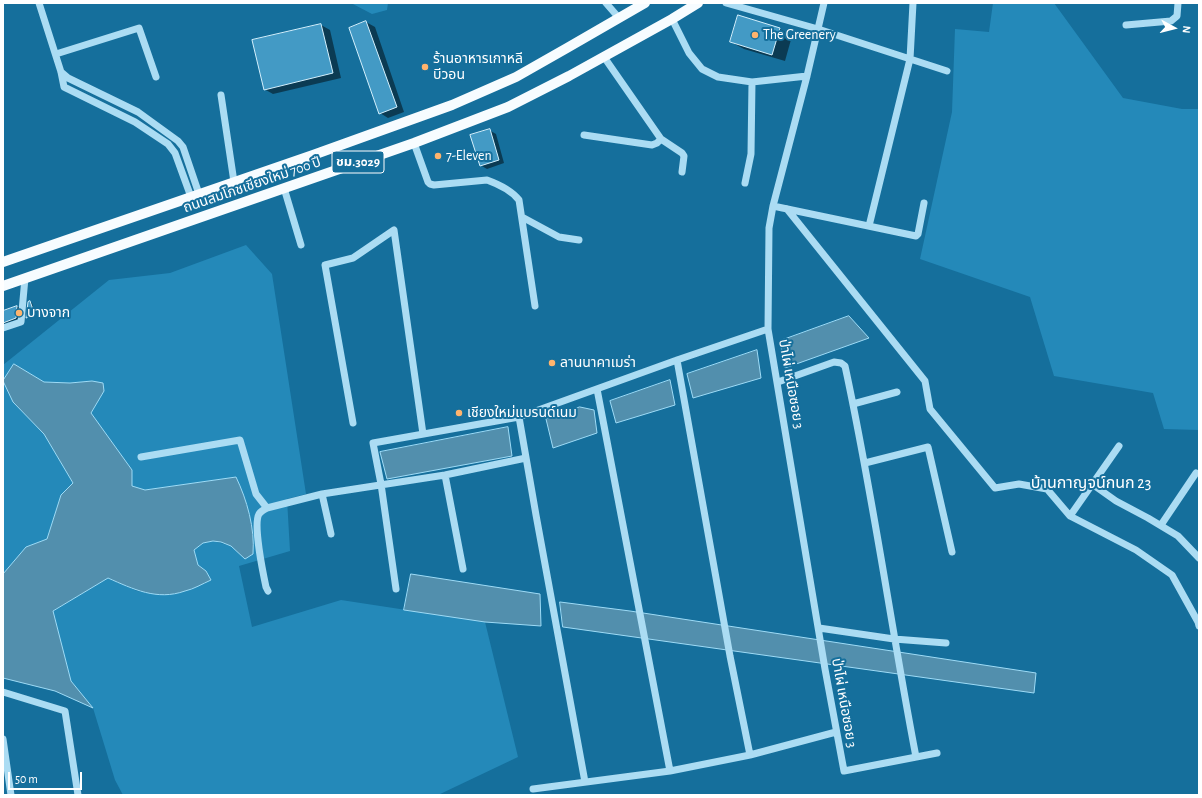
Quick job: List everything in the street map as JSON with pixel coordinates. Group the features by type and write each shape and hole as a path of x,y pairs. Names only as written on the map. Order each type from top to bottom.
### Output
{"main road":[{"name":"ถนนสมโภชเชียงใหม่ 700 ปี","path":"3,262 195,196 459,102 516,77 645,3"},
{"name":"ถนนสมโภชเชียงใหม่ 700 ปี","path":"3,286 414,143 508,107 604,57 698,3"}],"street":[{"path":"39,3 56,54 64,87 135,122 168,144 175,153 195,196"},
{"path":"606,3 619,18"},
{"path":"726,3 818,29 947,71"},
{"name":"ป่าไผ่ เหนือซอย 3","path":"824,3 807,76 773,206 769,228 768,329 825,669 844,771 916,757"},
{"path":"869,226 910,59 913,3"},
{"path":"1126,25 1171,21 1177,16 1178,3"},
{"path":"672,19 689,53 702,69 718,77 752,82 807,76"},
{"path":"56,54 139,28 156,77"},
{"path":"604,57 661,138 682,153 684,156 682,172"},
{"path":"744,183 750,154 752,82"},
{"path":"221,95 234,182"},
{"path":"584,135 652,145 658,143 661,138"},
{"path":"414,143 430,184 434,185 487,180 515,194 519,200 535,306"},
{"path":"284,188 301,245"},
{"path":"773,206 916,236 918,234 924,203"},
{"path":"787,209 925,381 930,409 995,488 1019,484 1047,489 1070,516 1136,550 1172,575 1199,626"},
{"path":"522,217 559,237 579,240"},
{"path":"353,423 325,264 353,258 394,230 423,434"},
{"path":"3,328 21,322 25,278"},
{"path":"396,589 382,484 373,443 519,417 768,329"},
{"path":"677,360 725,621 730,656 750,755"},
{"path":"778,382 834,362 841,363 845,366 865,463 894,639 916,757 937,753"},
{"path":"597,389 670,771"},
{"path":"853,404 897,392"},
{"path":"519,417 585,782"},
{"path":"141,457 240,440 256,494 267,508"},
{"path":"1070,516 1119,446"},
{"path":"865,463 928,448 952,552"},
{"path":"268,591 259,555 258,519 260,513 267,508 322,494 445,474 526,458"},
{"path":"1161,525 1196,473"},
{"path":"445,474 463,569"},
{"path":"1092,484 1116,501 1161,525 1178,536 1199,558"},
{"path":"322,494 331,534"},
{"path":"819,628 894,639 946,643"},
{"path":"3,692 65,711 78,795"},
{"path":"533,789 670,771 750,755 836,732"},
{"path":"3,739 11,795"}],"shaded area":[{"path":"351,3 388,3 387,10 372,14"},
{"path":"993,3 1054,3 1123,98 1182,109 1199,109 1199,430 1164,429 1153,393 1054,376 1030,297 920,259 952,112 955,29 989,32"},
{"path":"246,245 272,274 306,494 287,499 290,551 239,566 252,627 341,600 485,622 518,757 438,795 123,795 115,780 93,708 71,681 52,612 108,578 137,591 157,594 175,594 194,588 211,580 206,571 198,565 194,550 203,543 213,541 231,546 245,559 253,554 253,534 246,505 236,477 145,490 132,486 132,470 91,413 104,391 92,381 70,383 44,382 14,364 13,402 44,434 73,483 61,495 47,539 26,547 3,574 3,365 109,280 170,273"},
{"path":"849,316 869,338 785,368 780,341"},
{"path":"757,350 761,378 693,398 687,374"},
{"path":"14,364 44,382 70,383 92,381 103,383 104,391 91,413 132,470 132,486 145,490 236,477 244,495 249,514 253,534 253,554 245,559 231,546 221,542 213,541 203,543 194,550 198,565 206,571 211,580 195,588 175,594 155,594 136,590 108,578 53,611 71,681 93,708 55,691 3,678 3,574 26,547 47,539 61,495 73,483 44,434 13,402 3,381"},
{"path":"670,380 675,405 616,423 610,401"},
{"path":"580,407 594,410 597,433 553,448 546,419"},
{"path":"508,427 512,456 387,479 380,452"},
{"path":"411,574 540,594 541,626 485,622 404,610"},
{"path":"560,602 630,611 1036,673 1034,693 563,627"}],"building":[{"name":"The Greenery","path":"738,15 780,28 772,55 730,42"},
{"path":"366,21 397,107 379,114 349,28"},
{"path":"321,24 333,73 264,90 252,40"},
{"path":"490,129 499,160 480,166 470,135"},
{"path":"30,301 35,315 26,318 28,302"},
{"path":"17,306 16,318 3,323 3,311"}],"place":[{"name":"The Greenery","path":"755,35"},
{"name":"ร้านอาหารเกาหลี บีวอน","path":"425,67"},
{"name":"7-Eleven","path":"438,156"},
{"name":"บางจาก","path":"19,313"},
{"name":"ลานนาคาเมร่า","path":"552,363"},
{"name":"เชียงใหม่แบรนด์เนม","path":"459,413"}],"district":[{"name":"บ้านกาญจน์กนก 23","path":"1091,483"}]}
